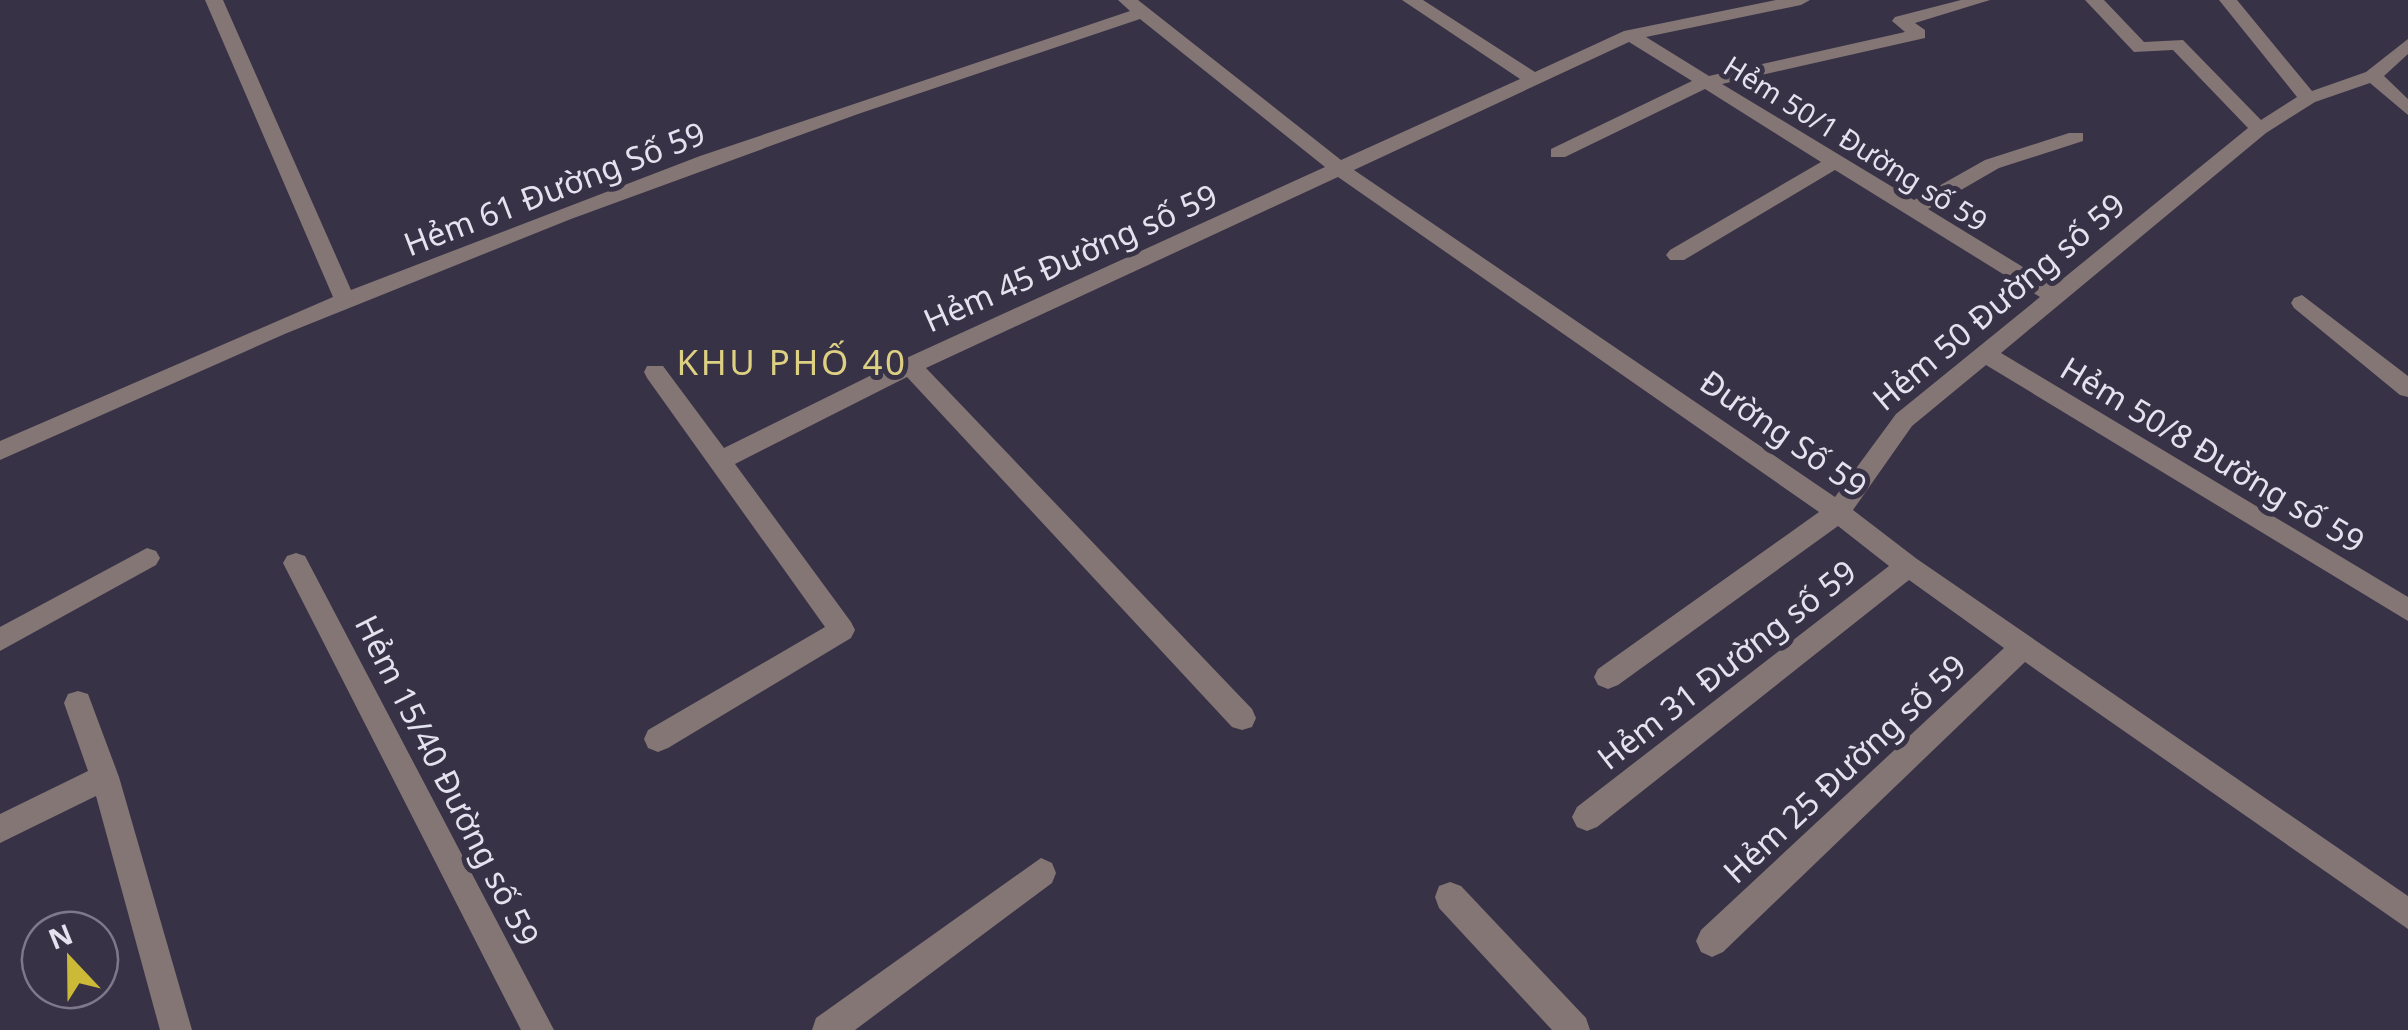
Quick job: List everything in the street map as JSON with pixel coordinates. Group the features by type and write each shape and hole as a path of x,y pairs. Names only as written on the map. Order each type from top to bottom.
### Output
{"street":[{"path":"214,0 344,298"},
{"path":"1412,0 1534,80"},
{"name":"Hẻm 45 Đường số 59","path":"720,462 910,366 1630,35 1802,0"},
{"path":"1558,153 1705,82 1919,34 1901,21 1981,0"},
{"path":"2094,0 2140,48 2177,44 2259,129"},
{"path":"2228,0 2308,98"},
{"name":"Hẻm 61 Đường Số 59","path":"0,451 344,298 1134,6"},
{"name":"Đường Số 59","path":"1134,6 1341,170 1838,512 1908,566 2408,914"},
{"name":"Hẻm 50/1 Đường số 59","path":"1630,35 2054,296"},
{"name":"Hẻm 50 Đường số 59","path":"1608,677 1838,512 1904,420 2259,129 2308,98 2373,76 2408,44"},
{"path":"2373,76 2408,109"},
{"path":"1912,210 1992,164 2076,137"},
{"path":"1677,255 1835,162"},
{"path":"2302,302 2408,389"},
{"name":"Hẻm 50/8 Đường số 59","path":"1984,353 2408,610"},
{"path":"910,366 1242,718"},
{"path":"654,372 842,630 658,739"},
{"path":"0,640 147,558"},
{"name":"Hẻm 15/40 Đường số 59","path":"296,562 538,1030"},
{"name":"Hẻm 31 Đường số 59","path":"1587,817 1908,566"},
{"name":"Hẻm 25 Đường số 59","path":"1712,941 2023,647"},
{"path":"78,703 105,777 176,1030"},
{"path":"0,829 105,777"},
{"path":"828,1030 1041,873"},
{"path":"1450,897 1574,1030"}],"district":[{"name":"KHU PHỐ 40","path":"792,361"}]}
